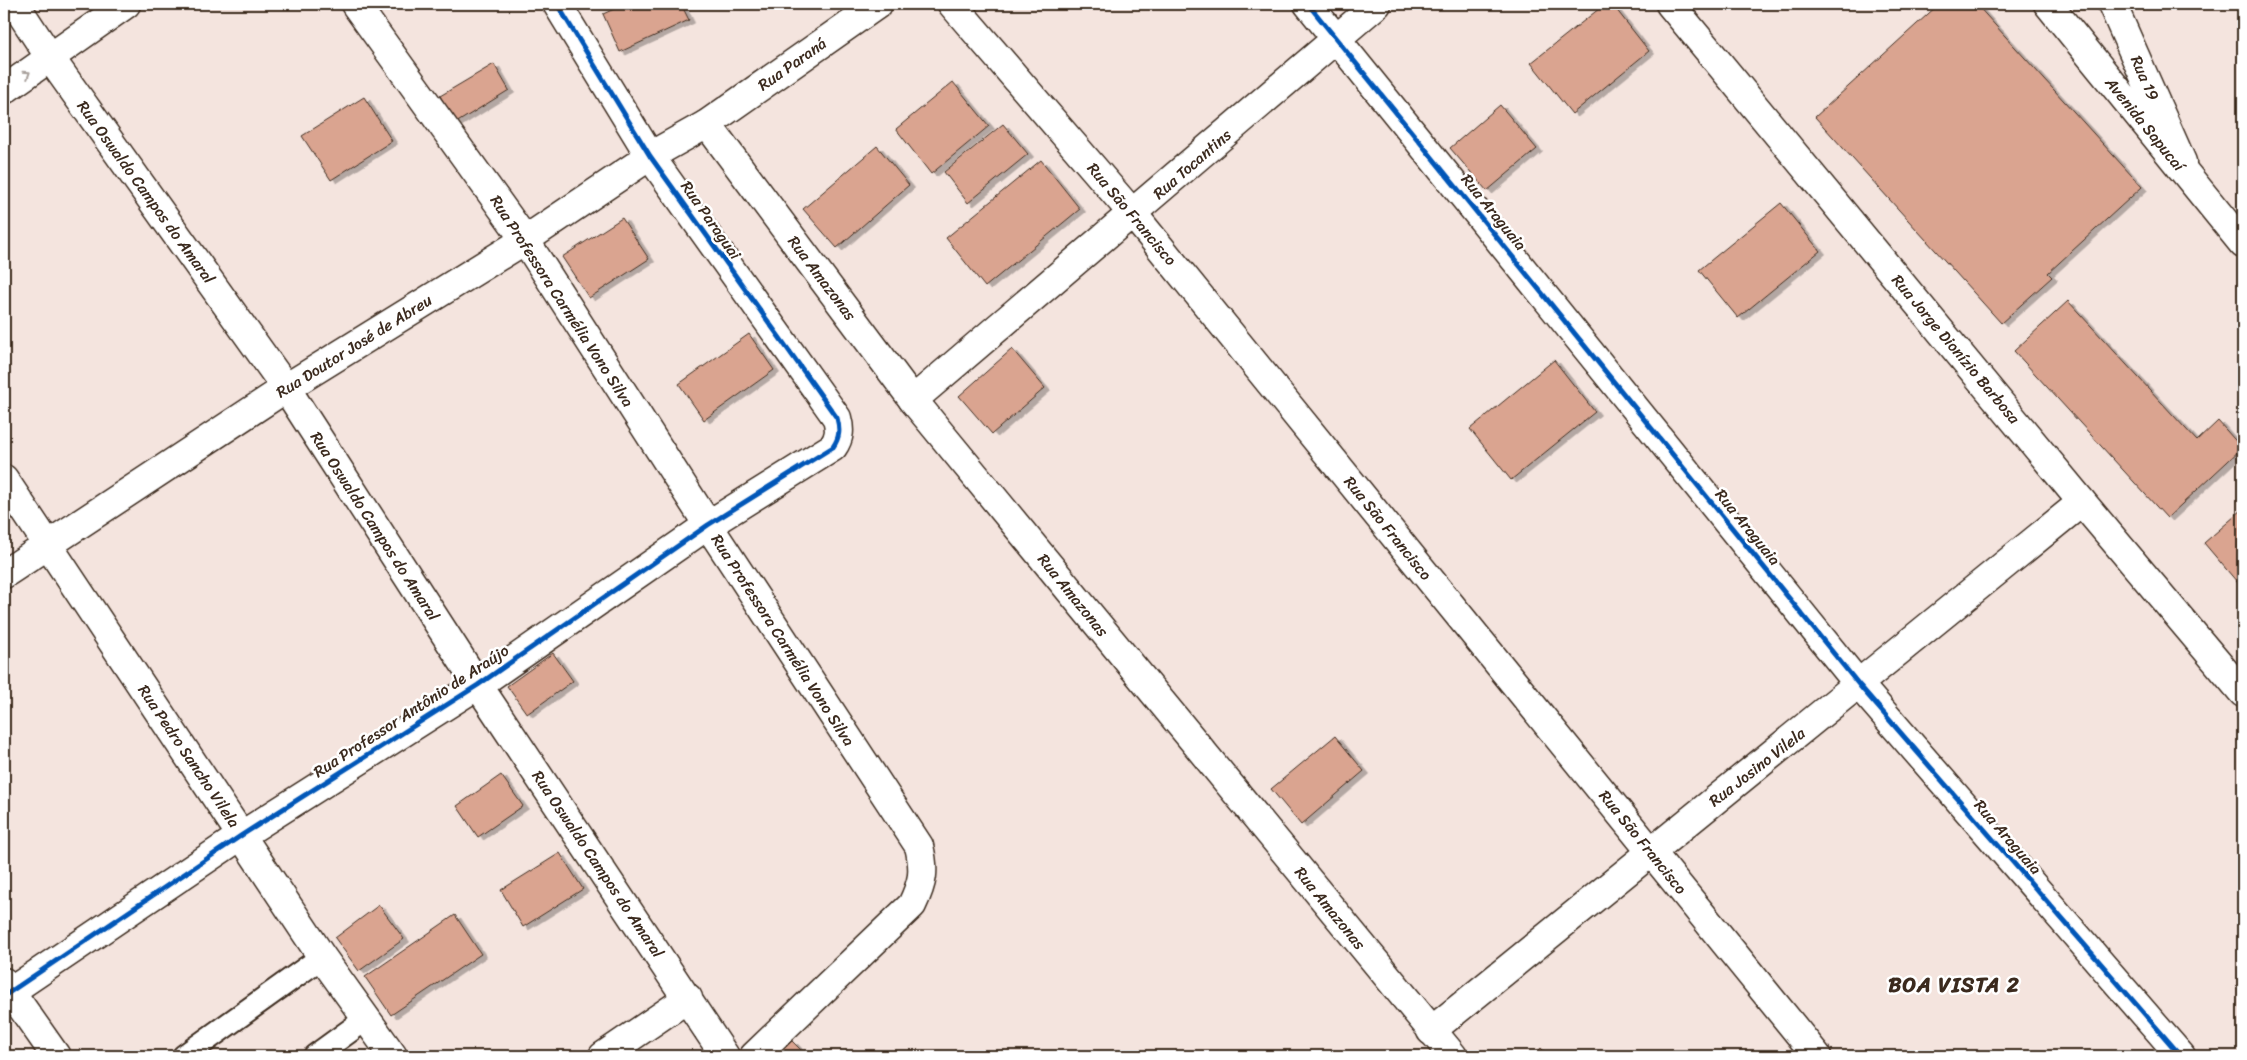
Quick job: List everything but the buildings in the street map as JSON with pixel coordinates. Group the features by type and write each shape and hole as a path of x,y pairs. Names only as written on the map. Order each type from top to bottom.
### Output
{"street":[{"name":"Rua Oswaldo Campos do Amaral","path":"15,4 51,59 286,388 478,685 725,1056"},
{"path":"4,90 51,59 126,4"},
{"name":"Rua Professora Carmélia Vono Silva","path":"355,4 525,240 708,525 919,846 924,865 921,887 912,905 754,1056"},
{"name":"Rua Paraguai","path":"557,4 650,156 837,418 840,427 838,440 833,447"},
{"name":"Rua Paraná","path":"707,124 878,4"},
{"name":"Rua São Francisco","path":"952,4 1134,214 1817,1056"},
{"name":"Rua Araguaia","path":"1308,4 1860,686 2181,1056"},
{"name":"Rua Tocantins","path":"913,400 1134,214 1378,4"},
{"name":"Rua Jorge Dionízio Barbosa","path":"1670,4 2082,502 2243,693"},
{"name":"Avenida Sapucaí","path":"2048,4 2243,244"},
{"name":"Rua 19","path":"2112,4 2189,179"},
{"name":"Rua Doutor José de Abreu","path":"4,574 286,388 525,240 650,156 707,124"},
{"name":"Rua Amazonas","path":"707,124 913,400 1453,1056"},
{"name":"Rua Professor Antônio de Araújo","path":"6,990 242,834 478,685 708,525 833,447"},
{"name":"Rua Pedro Sancho Vilela","path":"4,479 242,834 322,957 393,1056"},
{"name":"Rua Josino Vilela","path":"1431,1031 1650,851 1860,686 2082,502"},
{"path":"6,990 56,1056"},
{"path":"603,1056 688,998"}],"lane":[{"path":"184,1056 322,957"},
{"path":"315,1056 366,1019"}],"cycle path":[{"path":"4,996 242,835 478,685 708,525 833,447 837,440 839,433 837,418 650,156 557,4"},
{"path":"1308,4 1860,686 2181,1056"}],"district":[{"name":"BOA VISTA 2","path":"1954,985"}]}
